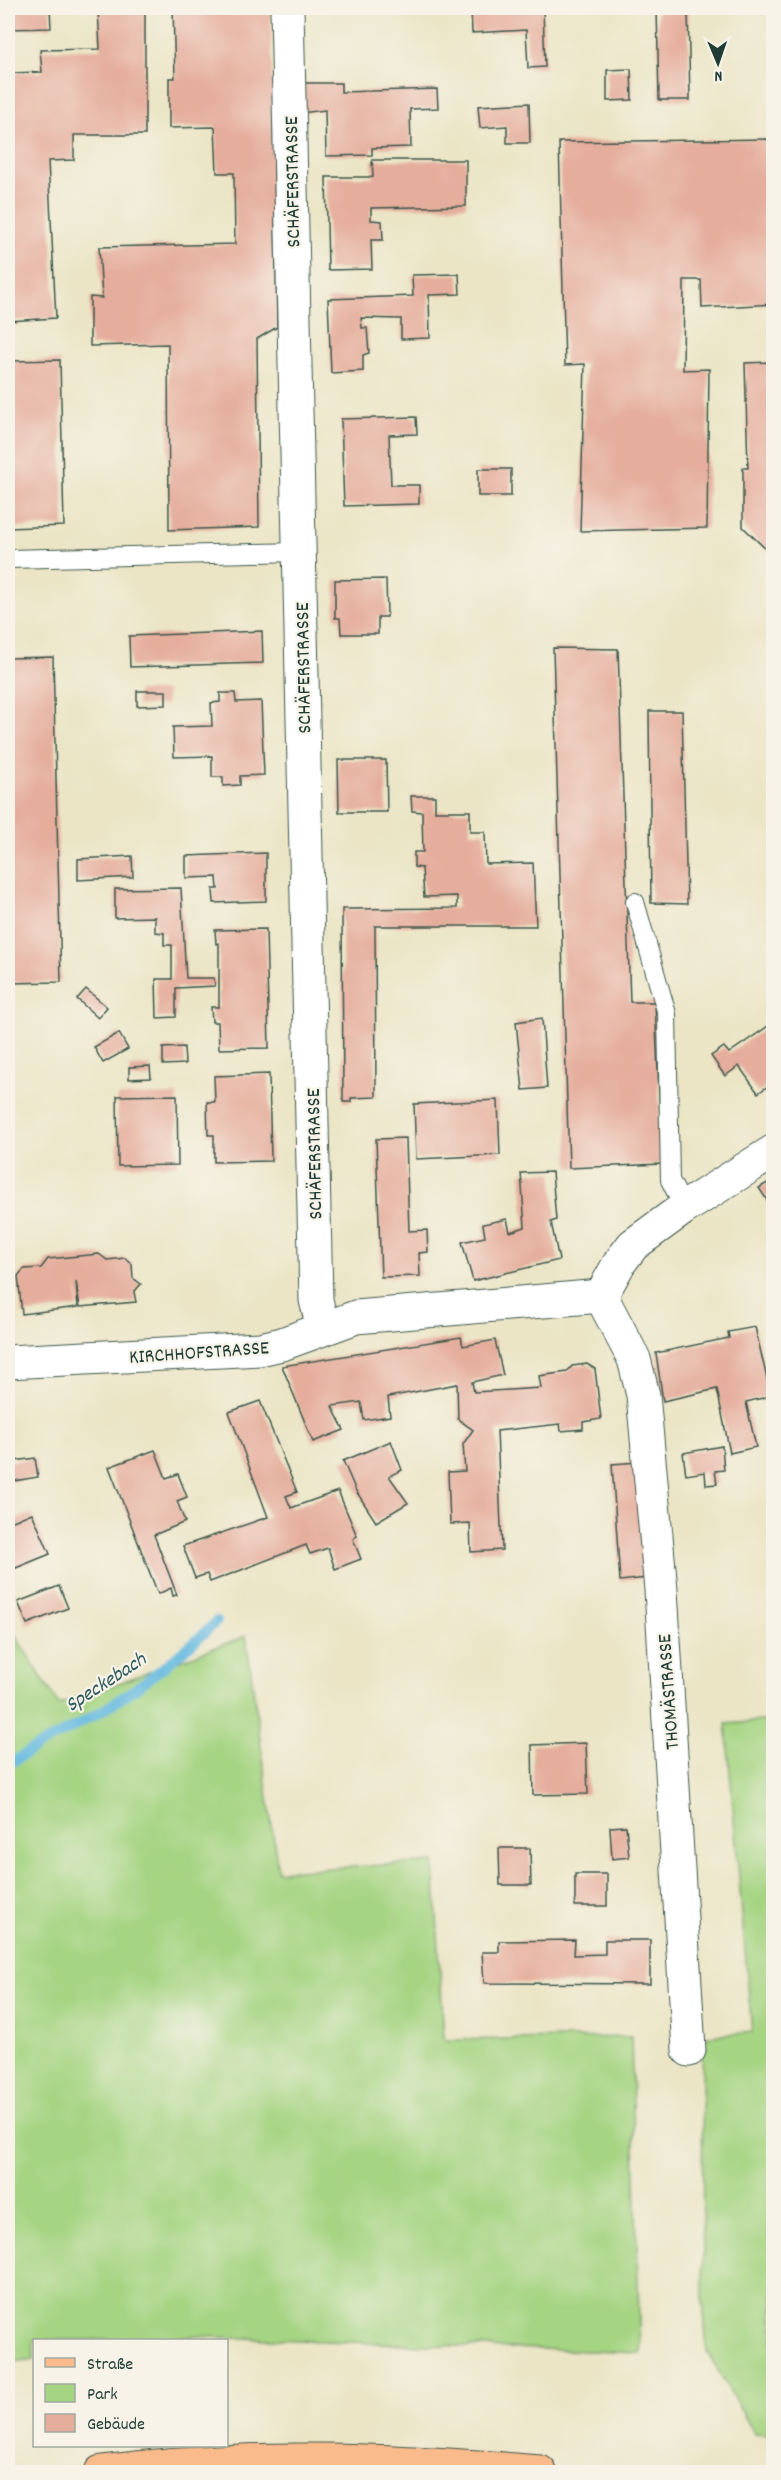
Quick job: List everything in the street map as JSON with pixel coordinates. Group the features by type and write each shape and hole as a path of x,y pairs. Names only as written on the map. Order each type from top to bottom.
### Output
{"main road":[{"path":"101,2472 214,2462 315,2460 415,2463 540,2472"}],"street":[{"name":"SCHÄFERSTRASSE","path":"287,8 316,1300 323,1328"},
{"path":"601,1296 620,1262 633,1245 684,1208 774,1151"},
{"name":"KIRCHHOFSTRASSE","path":"8,1362 260,1349 282,1344 338,1321 382,1313 601,1296"},
{"name":"THOMÄSTRASSE","path":"601,1296 634,1359 643,1395 661,1590 689,2050"}],"lane":[{"path":"8,559 299,552"},
{"path":"635,902 667,1014 670,1179 684,1208"}],"green space":[{"path":"8,1624 59,1705 246,1636 278,1871 434,1862 444,2040 631,2037 640,2353 190,2336 166,2339 33,2339 33,2359 8,2363"},
{"path":"773,1720 773,2435 754,2433 707,2351 703,2299 702,2037 752,2032 726,1724"}],"building":[{"path":"8,8 50,8 51,28 8,29"},
{"path":"98,8 145,8 145,135 74,135 74,160 48,161 56,318 8,321 8,214 12,214 8,119 9,73 42,72 40,50 100,49"},
{"path":"173,8 271,8 277,327 257,339 259,527 169,530 168,344 90,346 90,297 102,298 99,247 235,244 234,173 217,173 215,127 169,128 169,78 175,78"},
{"path":"543,8 545,67 528,68 526,30 472,33 471,10"},
{"path":"657,8 688,8 690,100 659,100"},
{"path":"631,69 632,100 607,101 607,70"},
{"path":"300,83 341,83 341,92 437,89 438,108 410,109 411,147 372,148 372,155 326,156 325,110 301,113"},
{"path":"529,103 530,143 507,143 507,126 480,128 478,106"},
{"path":"774,139 774,304 702,308 701,280 684,280 683,370 709,369 707,528 580,531 585,364 565,365 559,142"},
{"path":"372,160 466,160 466,206 371,208 371,220 382,221 383,240 371,240 372,269 328,270 326,177 373,177"},
{"path":"459,274 460,294 429,295 430,338 401,339 401,319 361,318 362,328 367,328 369,353 363,355 363,371 331,373 328,299 413,296 412,275"},
{"path":"60,360 64,526 8,528 8,361"},
{"path":"774,362 774,557 743,527 743,468 748,468 745,363"},
{"path":"416,417 417,434 389,435 391,485 419,485 419,504 344,506 341,419"},
{"path":"478,469 511,469 511,496 478,496"},
{"path":"386,579 387,617 378,617 378,634 341,634 340,618 335,618 335,580"},
{"path":"262,631 263,663 130,667 129,636"},
{"path":"553,648 618,649 630,1002 655,1002 662,1164 569,1168"},
{"path":"53,657 61,982 8,983 8,658"},
{"path":"137,691 166,691 166,705 137,706"},
{"path":"220,693 235,693 236,702 261,701 264,775 240,776 240,785 223,786 223,777 212,777 212,756 174,757 173,727 212,726 211,703 220,702"},
{"path":"649,711 682,711 687,904 651,903"},
{"path":"338,760 386,760 387,812 339,812"},
{"path":"411,796 435,796 435,811 470,811 470,832 485,832 486,864 533,863 536,926 375,926 376,1097 351,1098 351,1102 343,1102 342,909 457,908 457,896 424,897 422,868 414,867 414,852 423,852 422,812 412,811"},
{"path":"266,853 266,901 214,903 213,889 218,889 217,877 186,878 186,856"},
{"path":"132,856 133,877 78,880 78,859"},
{"path":"181,888 186,978 214,978 215,986 176,988 176,1017 157,1018 156,979 172,979 172,945 164,945 164,933 155,932 155,917 115,918 115,889"},
{"path":"266,929 269,1048 219,1049 218,1022 212,1022 211,1007 219,1007 219,943 216,944 215,930"},
{"path":"86,989 107,1007 98,1018 77,999"},
{"path":"542,1018 547,1088 523,1090 516,1022"},
{"path":"774,1022 774,1082 758,1093 739,1066 725,1076 711,1056 724,1047 729,1053"},
{"path":"119,1033 128,1049 103,1063 94,1047"},
{"path":"184,1047 185,1064 163,1065 163,1048"},
{"path":"150,1066 151,1078 129,1079 129,1067"},
{"path":"269,1074 271,1161 214,1162 214,1135 208,1135 207,1102 215,1102 214,1076"},
{"path":"177,1095 178,1165 118,1166 117,1096"},
{"path":"498,1100 500,1155 416,1159 414,1104"},
{"path":"406,1138 409,1231 427,1230 428,1252 419,1253 420,1276 381,1277 376,1139"},
{"path":"552,1172 556,1220 551,1222 559,1260 473,1281 462,1242 485,1237 483,1224 507,1219 510,1232 525,1227 521,1173"},
{"path":"774,1179 774,1211 759,1188"},
{"path":"99,1254 107,1260 125,1258 132,1264 133,1278 141,1284 134,1292 136,1302 80,1307 76,1281 78,1307 22,1314 18,1276 24,1269 41,1268 48,1259"},
{"path":"755,1327 771,1396 746,1402 756,1447 730,1453 717,1389 663,1401 656,1353 729,1338 728,1332"},
{"path":"461,1337 463,1346 495,1340 503,1375 472,1382 474,1392 541,1388 539,1376 567,1372 572,1366 587,1364 595,1369 601,1419 583,1422 583,1429 561,1431 560,1424 497,1431 502,1550 471,1552 470,1523 450,1524 448,1472 465,1471 463,1444 473,1430 458,1419 457,1384 388,1397 390,1416 364,1420 361,1402 332,1406 344,1430 313,1442 282,1366"},
{"path":"260,1401 297,1492 286,1496 291,1508 338,1491 357,1536 353,1539 361,1559 335,1569 328,1548 310,1554 306,1545 210,1582 207,1574 195,1578 183,1546 268,1517 229,1412"},
{"path":"391,1441 402,1470 389,1476 408,1503 376,1522 356,1491 343,1461"},
{"path":"722,1446 724,1470 715,1471 717,1484 706,1485 705,1472 686,1475 683,1453"},
{"path":"155,1450 166,1478 178,1474 187,1497 177,1501 185,1522 154,1535 177,1595 173,1596 171,1588 158,1594 109,1467"},
{"path":"35,1458 38,1477 8,1482 8,1462"},
{"path":"638,1462 647,1578 620,1581 612,1464"},
{"path":"32,1513 50,1554 11,1570 14,1577 8,1580 8,1523"},
{"path":"59,1586 68,1608 27,1624 18,1602"},
{"path":"586,1743 588,1794 533,1795 532,1745"},
{"path":"626,1826 629,1857 612,1859 610,1827"},
{"path":"499,1848 530,1848 531,1885 500,1885"},
{"path":"575,1874 607,1874 607,1906 575,1906"},
{"path":"575,1940 574,1955 605,1954 605,1940 650,1940 650,1984 484,1983 482,1952 499,1952 499,1941"}],"waterway":[{"name":"Speckebach","path":"8,1765 131,1692 217,1621"}]}
